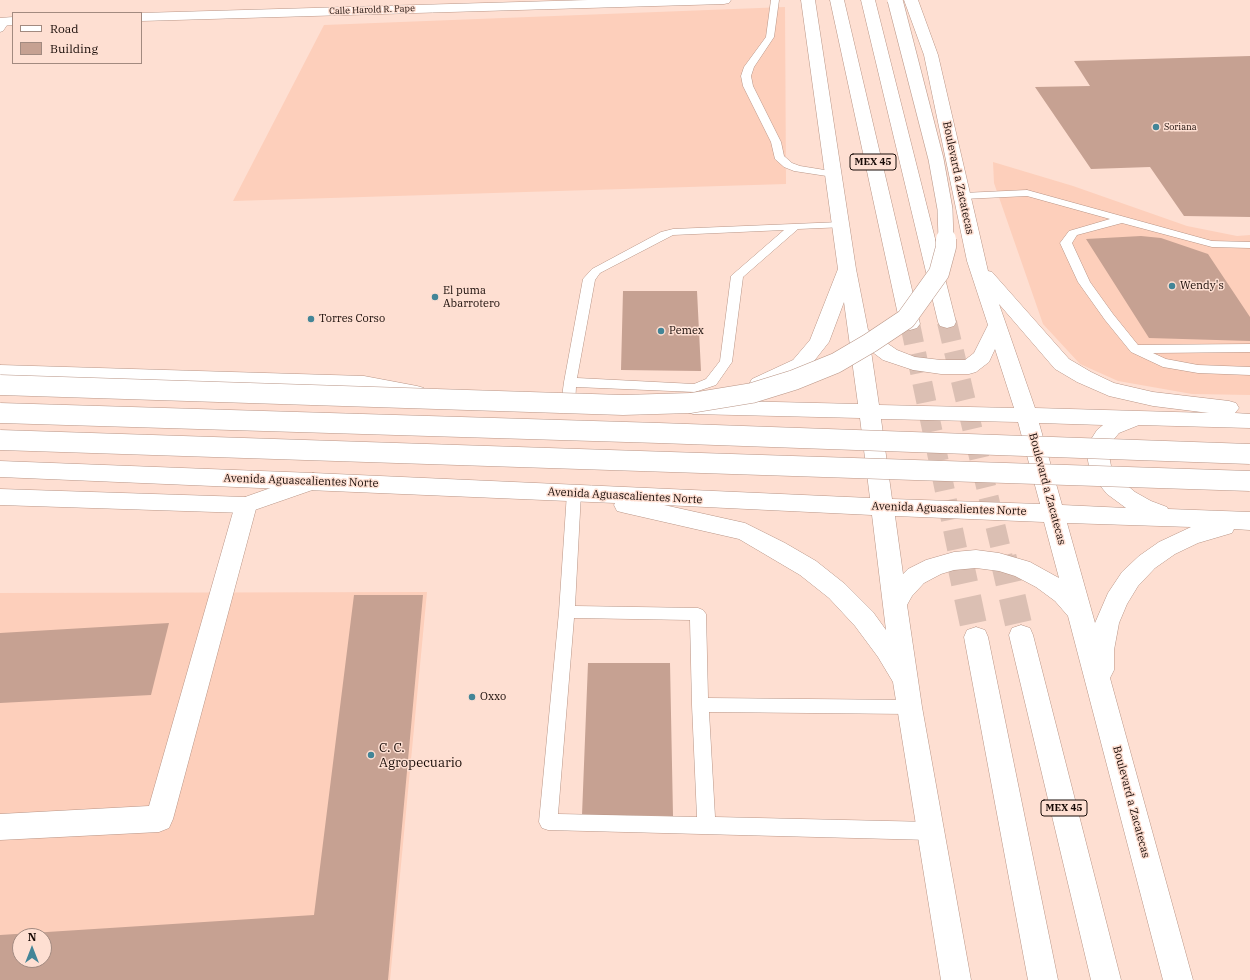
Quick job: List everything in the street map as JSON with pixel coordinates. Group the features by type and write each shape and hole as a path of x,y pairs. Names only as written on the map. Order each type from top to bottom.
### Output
{"main road":[{"path":"259,14 264,0"},
{"name":"Calle Harold R. Pape","path":"142,17 724,0"},
{"path":"808,0 841,226 859,333 908,696 956,980"},
{"name":"MEX 45","path":"837,0 910,324"},
{"name":"MEX 45","path":"868,0 947,322"},
{"path":"0,386 623,405 691,403 752,393 794,380 836,363 870,344 906,319 939,273 946,247 945,209 936,159 895,0"},
{"name":"Boulevard a Zacatecas","path":"911,0 931,55 964,196 976,261 1027,416 1178,980"},
{"path":"976,261 992,284 1045,346 1062,364 1084,377 1109,389 1153,399 1250,411"},
{"path":"683,407 733,394 768,381 800,365 819,342 848,270"},
{"path":"859,333 890,356 913,363 941,367 970,367 982,357 997,325"},
{"path":"0,372 364,383 456,401"},
{"path":"0,386 456,401 1250,421"},
{"path":"0,413 659,433 1250,454"},
{"path":"1152,419 1124,423 1112,428 1104,435 1099,444 1098,455 1100,466 1106,477 1115,488 1132,501 1159,513 1176,518 1193,519"},
{"path":"0,440 1250,481"},
{"name":"Avenida Aguascalientes Norte","path":"0,469 313,481 1250,522"},
{"path":"0,497 246,505 313,481"},
{"path":"574,493 744,532 777,549 808,568 837,591 864,619 887,650 908,696"},
{"path":"0,827 159,819 246,505"},
{"path":"1106,709 1101,678 1102,650 1107,623 1116,600 1130,579 1147,562 1167,548 1191,536 1216,528 1250,522"},
{"path":"895,606 903,590 916,576 934,567 954,561 976,560 999,562 1022,569 1044,580 1063,594 1079,611"},
{"name":"MEX 45","path":"1021,635 1106,980"},
{"path":"976,637 1043,980"}],"lane":[{"path":"775,0 770,36 749,67 746,76 748,86 776,142 779,157 788,165 798,169 834,174"},
{"path":"964,196 1027,194 1212,244 1250,245"},
{"path":"1123,219 1073,233 1066,243 1084,282 1108,317 1135,349 1163,363 1198,369 1250,371"},
{"path":"568,404 570,382 588,279 596,271 665,234 673,232 795,226 841,226"},
{"path":"570,382 695,388 711,382 726,362 737,276 795,226"},
{"path":"1135,349 1250,348"},
{"path":"574,493 567,612 548,822 931,831"},
{"path":"567,612 698,614 700,705 706,825"},
{"path":"700,705 908,696"}],"shaded area":[{"path":"785,7 786,184 233,201 324,25"},
{"path":"993,162 1073,186 1187,226 1237,236 1250,235 1250,395 1192,394 1118,381 1080,364 1043,324 994,183"},
{"path":"427,592 390,980 0,980 0,593"}],"building":[{"name":"Soriana","path":"1250,56 1250,217 1184,216 1150,167 1091,169 1035,87 1090,86 1074,61"},
{"name":"Wendy's","path":"1141,236 1161,238 1208,254 1250,317 1250,341 1149,338 1086,239"},
{"name":"Pemex","path":"623,291 697,291 701,371 621,370"},
{"name":"C. C. Agropecuario","path":"354,595 423,595 388,980 0,980 0,935 12,934 12,968 52,968 52,932 314,915"},
{"path":"169,623 151,695 0,703 0,633"},
{"path":"588,663 670,663 673,816 582,815"}],"tunnel":[{"path":"947,322 1003,558"},
{"path":"910,324 959,558"},
{"path":"959,557 976,637"},
{"path":"1003,557 1021,635"}],"place":[{"name":"Soriana","path":"1156,127"},
{"name":"Wendy's","path":"1172,286"},
{"name":"El puma Abarrotero","path":"435,297"},
{"name":"Torres Corso","path":"311,319"},
{"name":"Pemex","path":"661,331"},
{"name":"Oxxo","path":"472,697"},
{"name":"C. C. Agropecuario","path":"371,755"}]}
